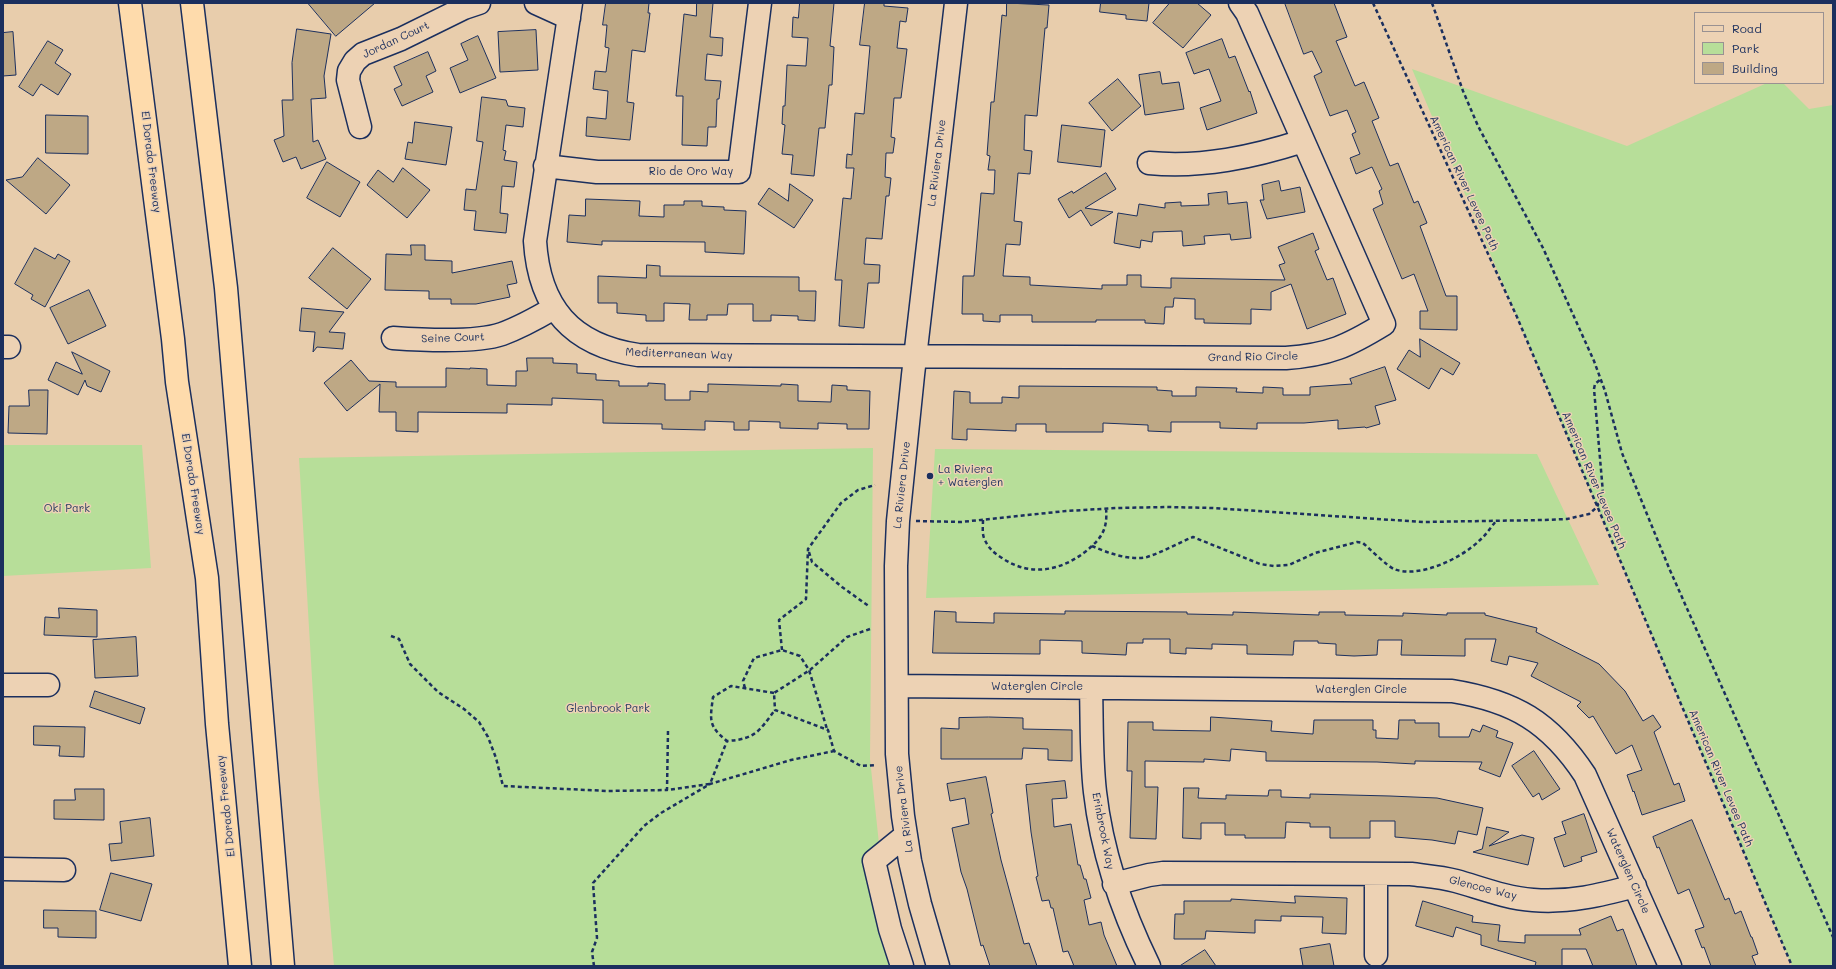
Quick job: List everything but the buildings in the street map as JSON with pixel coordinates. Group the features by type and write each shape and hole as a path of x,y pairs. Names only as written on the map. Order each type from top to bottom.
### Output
{"highway":[{"name":"El Dorado Freeway","path":"130,3 169,307 177,382 207,578 217,724 240,966"},
{"path":"192,3 226,288 283,966"}],"street":[{"name":"Jordan Court","path":"360,127 348,80 349,72 355,61 363,54 401,39 464,8 479,3"},
{"path":"536,3 570,11"},
{"name":"Rio de Oro Way","path":"545,166 597,172 739,172 760,3"},
{"name":"La Riviera Drive","path":"938,966 920,904 906,835 898,754 896,686 896,566 898,521 915,357 956,3"},
{"name":"Grand Rio Circle","path":"915,357 1286,358 1309,356 1332,351 1354,342 1384,324 1246,13 1240,3"},
{"name":"Mediterranean Way","path":"570,11 545,166 535,241 539,275 547,296 554,308 578,333 598,345 619,352 638,355 915,357"},
{"path":"1149,163 1192,164 1233,159 1273,150 1303,141"},
{"name":"Seine Court","path":"393,338 478,338 501,334 522,326 554,308"},
{"path":"3,685 48,685"},
{"name":"Waterglen Circle","path":"896,686 1452,691 1475,694 1498,701 1519,710 1539,723 1557,738 1572,756 1591,786 1670,966"},
{"name":"Erinbrook Way","path":"1091,688 1092,758 1100,826 1114,884 1132,931 1149,966"},
{"path":"902,966 890,929 874,861 906,835"},
{"path":"3,869 64,870"},
{"name":"Glencoe Way","path":"1114,884 1163,873 1376,874 1433,876 1498,894 1533,900 1568,900 1591,898 1635,886"},
{"path":"1376,874 1376,955"}],"path":[{"name":"American River Levee Path","path":"1373,3 1517,318 1792,966"},
{"path":"1432,3 1463,91 1478,126 1558,278 1602,379 1622,453 1666,561 1833,937"},
{"path":"898,521 961,522 1106,508 1213,508 1423,522 1567,519 1589,514 1597,507 1603,494 1594,389 1595,384 1602,379"},
{"path":"782,650 779,620 806,599 808,549 841,503 858,490 875,485"},
{"path":"983,520 984,538 991,551 1007,561 1022,567 1046,570 1063,566 1097,542 1104,531 1107,520 1106,508"},
{"path":"1092,546 1105,552 1135,558 1146,557 1193,538 1260,564 1274,566 1289,565 1315,553 1356,542 1363,544 1394,569 1412,571 1436,566 1456,558 1480,540 1496,521"},
{"path":"808,549 812,562 842,587 870,607"},
{"path":"774,693 775,710 757,734 741,740 727,741 715,732 711,718 713,697 731,686 774,693 810,670 847,637 870,629"},
{"path":"391,636 399,639 410,664 438,692 464,709 479,722 488,737 496,758 503,786 608,790 667,790 710,784 778,763 834,751 861,766 876,765"},
{"path":"745,688 743,681 754,658 782,650 800,656 810,670 834,751"},
{"path":"775,710 828,730"},
{"path":"667,790 668,731"},
{"path":"594,966 592,952 597,938 593,883 644,826 661,813 710,784 727,741"}],"green space":[{"path":"1412,69 1627,146 1765,84 1784,84 1809,109 1833,105 1833,966 1792,966"},
{"name":"Oki Park","path":"3,445 142,445 151,568 3,576"},
{"name":"Glenbrook Park","path":"873,448 870,759 879,844 901,935 912,966 334,966 318,780 299,458"},
{"path":"935,449 1537,454 1599,585 926,598"}],"place":[{"name":"La Riviera + Waterglen","path":"930,476"}]}
